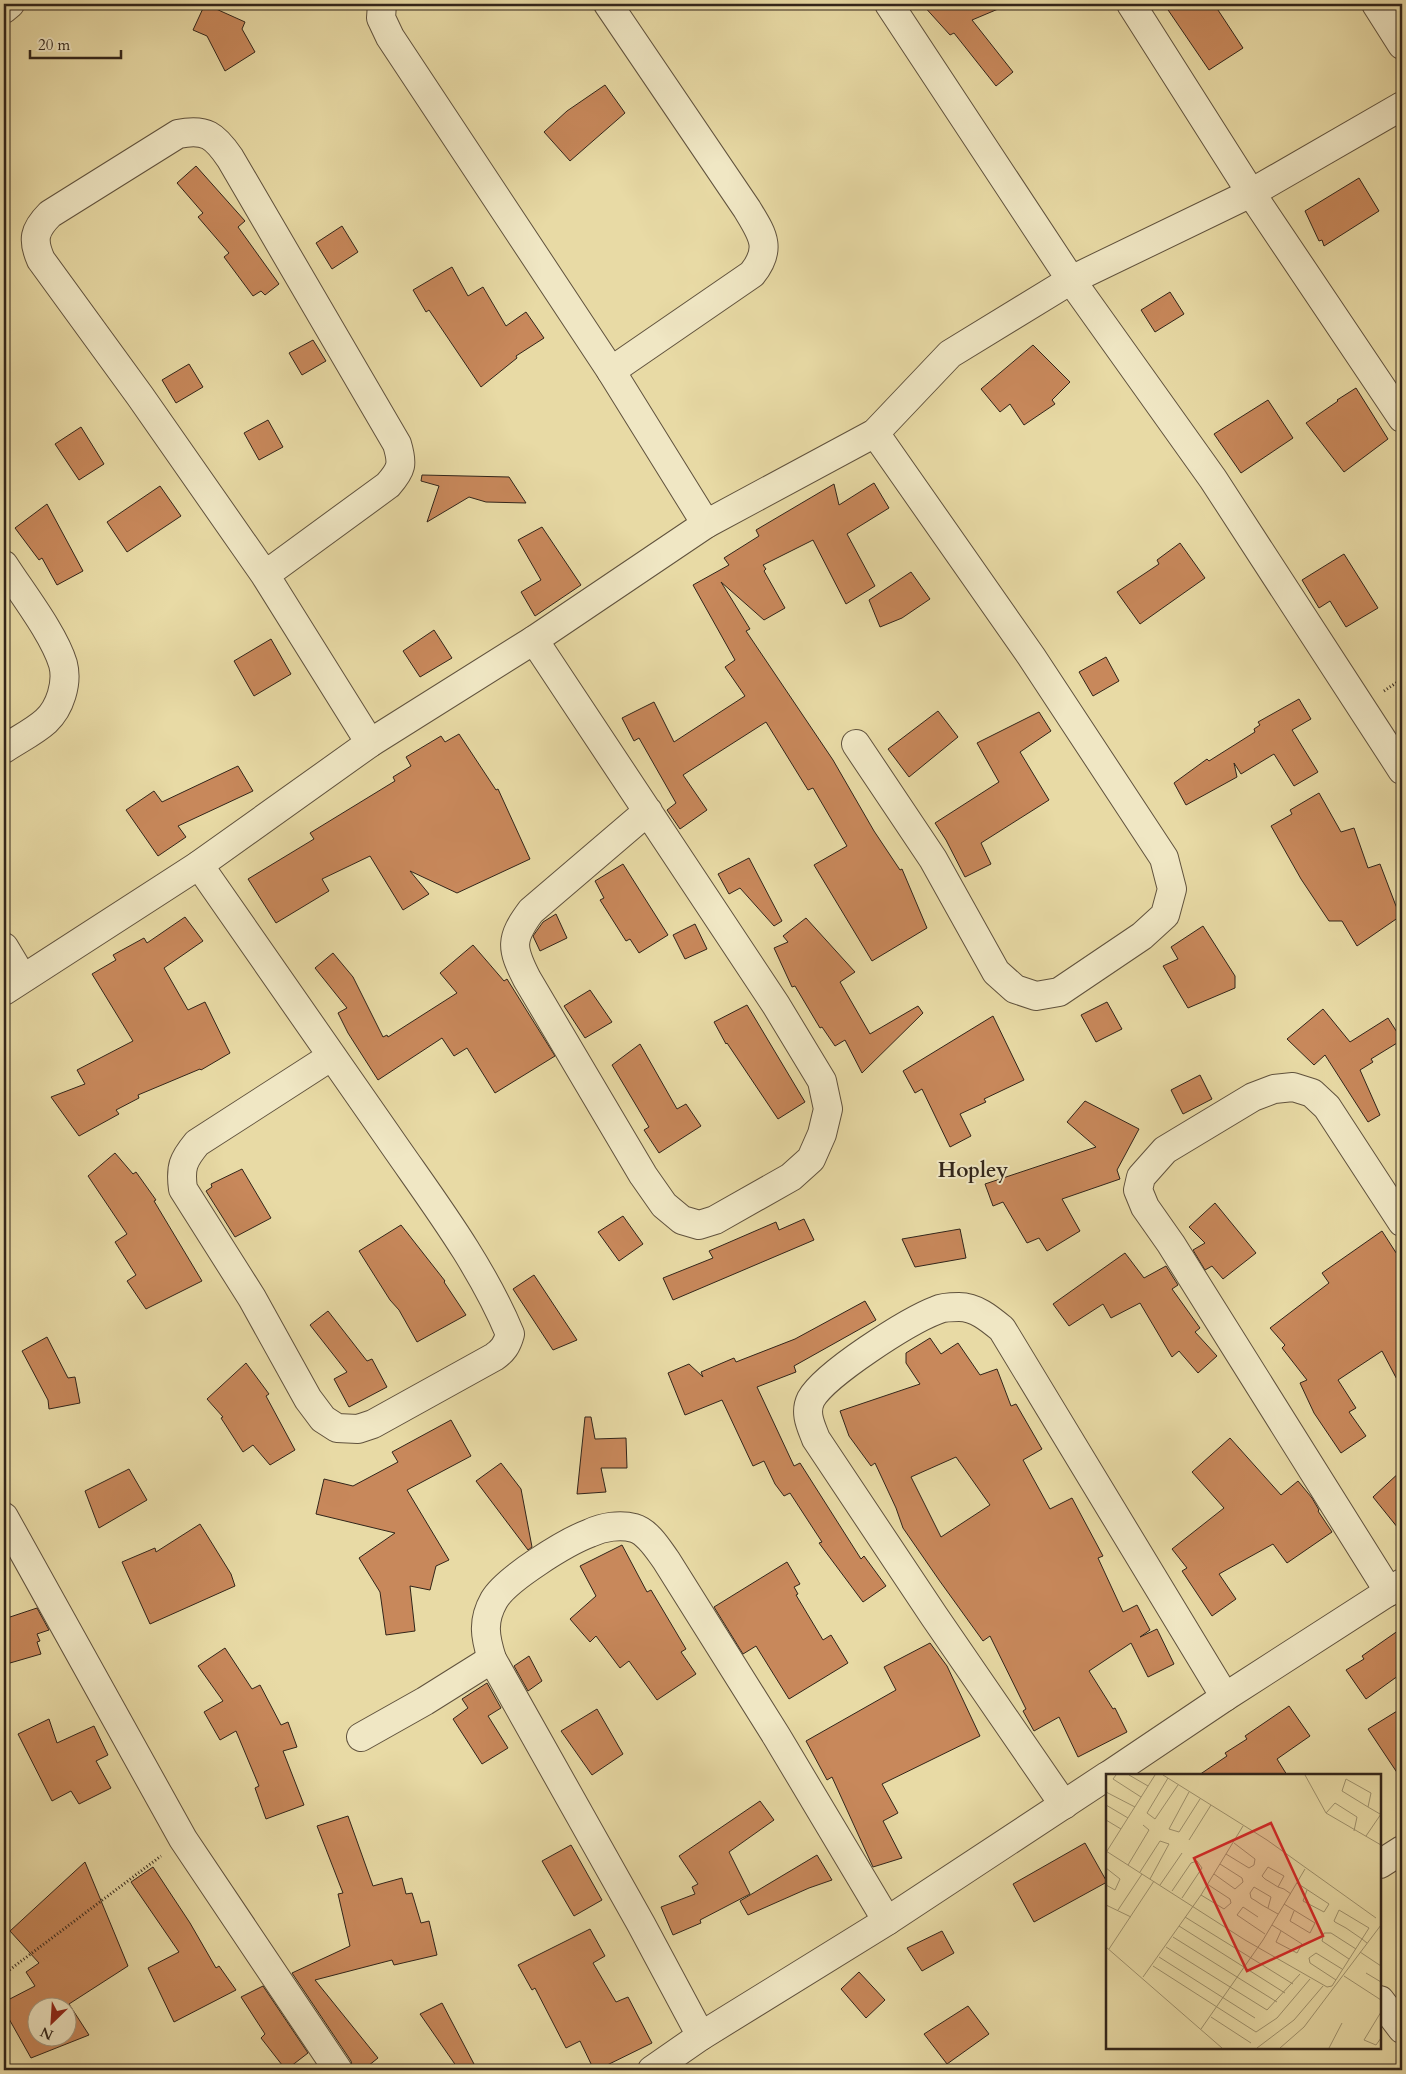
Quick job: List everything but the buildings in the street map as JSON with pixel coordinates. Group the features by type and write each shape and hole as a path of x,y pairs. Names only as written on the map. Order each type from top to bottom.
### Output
{"street":[{"path":"4,9 10,4"},
{"path":"382,4 381,18 390,38 611,371 706,524"},
{"path":"608,4 747,209 760,231 764,244 761,263 752,274 611,371"},
{"path":"889,4 1071,280 1213,479 1402,770"},
{"path":"1131,4 1251,193 1402,418"},
{"path":"1376,4 1402,44"},
{"path":"4,947 13,984 199,865 370,743 534,640 706,524 876,433 950,354 1071,280 1251,193 1402,106"},
{"path":"264,575 388,485 398,473 401,466 401,456 397,444 230,158 219,142 205,133 193,131 178,134 50,214 39,225 36,234 36,248 41,260 140,396 264,575 370,743"},
{"path":"856,744 933,858 996,972 1015,989 1036,996 1060,992 1142,936 1165,915 1172,889 1164,858 1031,656 876,433"},
{"path":"4,565 56,646 64,666 64,684 58,703 47,720 4,749"},
{"path":"534,640 648,811 776,1005 822,1081 828,1109 822,1134 811,1159 792,1177 715,1220 699,1225 682,1220 664,1205 643,1175 527,979 517,960 514,944 518,929 531,911 648,811"},
{"path":"199,865 332,1056 478,1270 510,1334 508,1344 502,1352 373,1424 358,1429 338,1428 322,1420 308,1400 252,1298 183,1189 181,1170 186,1156 197,1143 332,1056"},
{"path":"1111,1774 1226,1697 1396,1588 1145,1207 1138,1190 1141,1177 1165,1150 1253,1097 1274,1089 1293,1087 1312,1093 1327,1107 1402,1222"},
{"path":"1064,1806 816,1439 808,1420 810,1401 823,1384 841,1369 913,1321 939,1309 961,1307 976,1311 983,1314 1002,1329 1226,1697"},
{"path":"4,1517 183,1839 338,2070"},
{"path":"701,2036 641,1924 492,1658 485,1638 487,1616 494,1599 510,1581 551,1554 589,1533 616,1526 636,1528 652,1541 666,1560 777,1737 887,1920"},
{"path":"361,1737 425,1701 492,1658"},
{"path":"652,2070 701,2036 887,1920 1106,1777"},
{"path":"1381,1863 1402,1850"},
{"path":"1381,2001 1402,2029"}],"path":[{"path":"4,1974 183,1839"}],"district":[{"name":"Hopley","path":"973,1170"}]}
